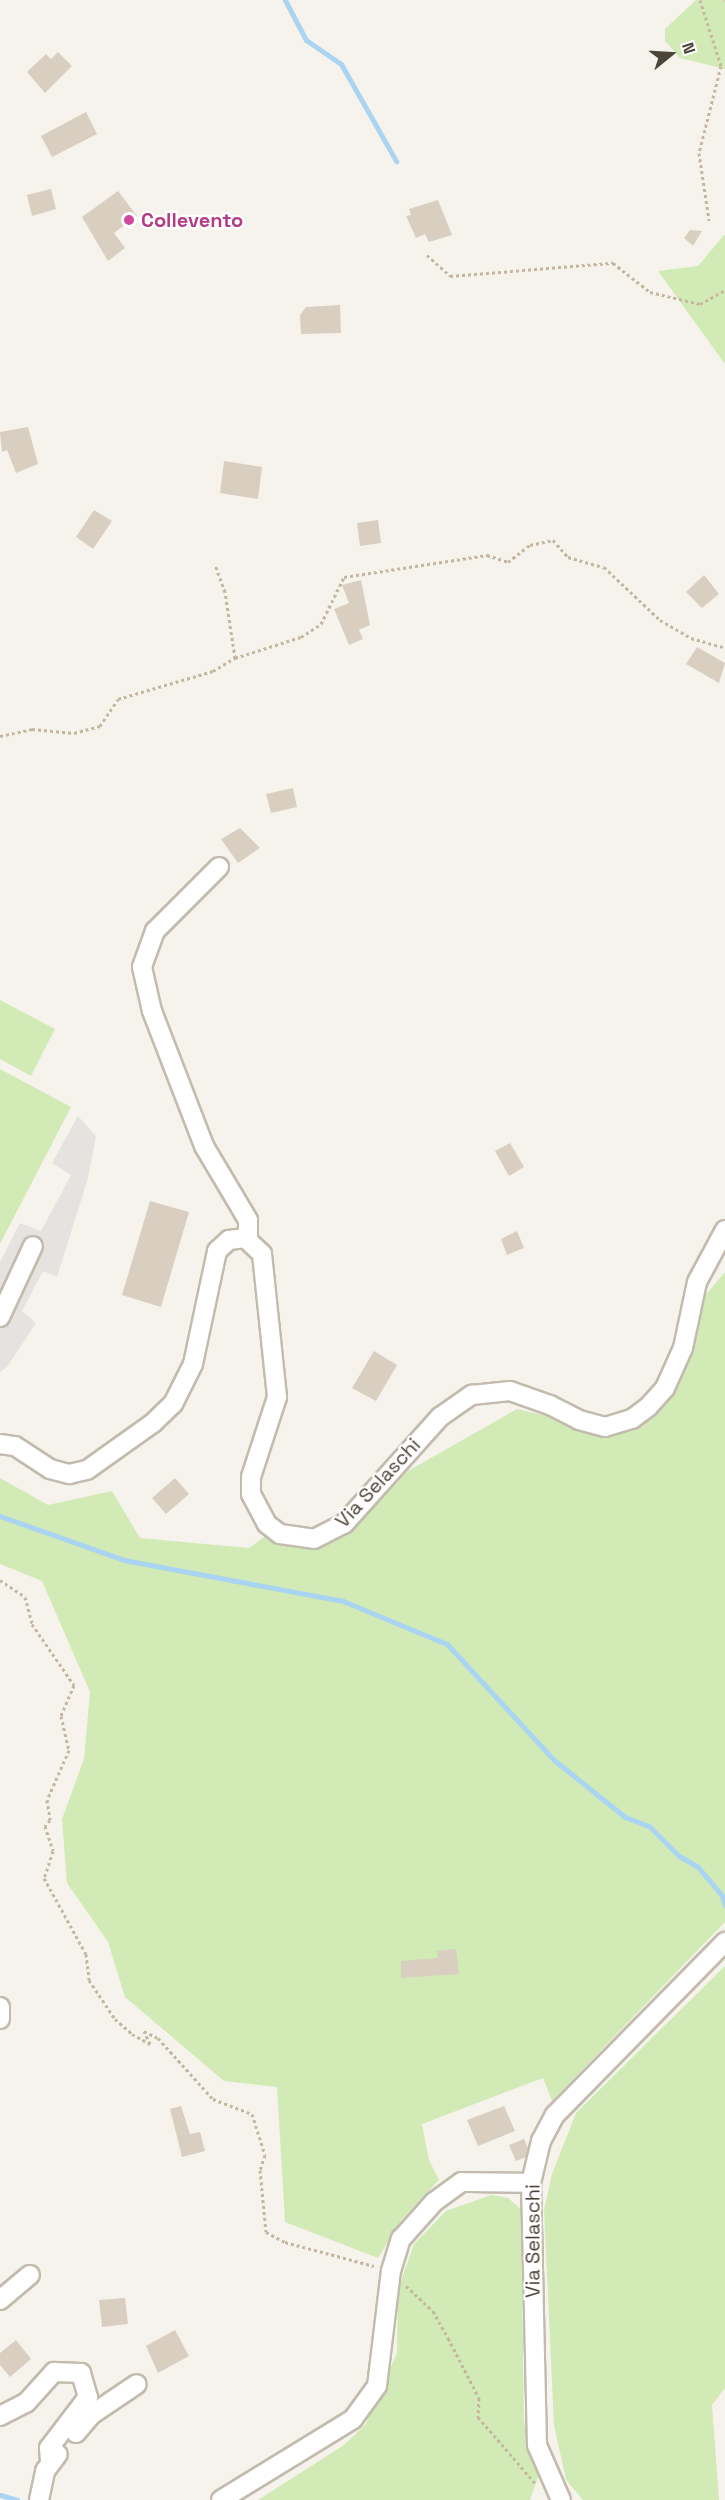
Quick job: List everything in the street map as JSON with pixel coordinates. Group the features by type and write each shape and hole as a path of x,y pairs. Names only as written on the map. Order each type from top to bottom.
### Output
{"street":[{"path":"0,1444 15,1446 50,1469 69,1473 87,1470 153,1423 173,1404 193,1364 217,1251 229,1239 248,1239 248,1220 204,1146 152,1011 142,967 155,931 219,867"},
{"name":"Via Selaschi","path":"248,1239 262,1254 278,1397 251,1477 251,1494 257,1510 274,1529 297,1539 314,1539 344,1524 440,1418 472,1395 510,1391 550,1405 579,1420 605,1426 632,1419 648,1407 665,1388 683,1348 697,1282 725,1230"},
{"path":"0,1317 33,1246"},
{"name":"Via Selaschi","path":"557,2495 537,2445 531,2183 541,2141 555,2115 725,1942"},
{"path":"0,2007 0,2019"},
{"path":"221,2500 353,2419 376,2386 392,2271 401,2239 434,2202 462,2182 531,2183"},
{"path":"0,2300 30,2275"},
{"path":"0,2416 26,2403 54,2372 81,2373 88,2397 49,2448 50,2463"},
{"path":"39,2500 38,2492 50,2463 91,2415 137,2384"}],"path":[{"path":"700,0 721,66 699,153 709,220"},
{"path":"427,255 450,276 613,263 650,292 700,304 725,290"},
{"path":"0,736 32,729 74,733 100,726 117,699 213,671 235,658 301,637 321,624 344,577 488,555 508,562 530,545 553,540 567,557 604,567 660,620 691,638 725,648"},
{"path":"215,564 225,592 235,658"},
{"path":"0,1580 25,1597 32,1624 74,1685 62,1716 69,1750 47,1800 50,1820 45,1826 53,1851 44,1878 86,1954 89,1980 116,2019 132,2034 150,2044 144,2031 158,2038 213,2098 252,2114 265,2155 260,2170 266,2232 285,2242 392,2271 433,2311 479,2398 478,2417 531,2482 557,2495"}],"green space":[{"path":"696,0 725,0 725,69 680,58 665,41 665,29"},
{"path":"725,234 725,364 658,271 698,266"},
{"path":"0,1000 55,1029 31,1076 0,1059"},
{"path":"0,1069 71,1107 0,1244"},
{"path":"725,1272 725,1922 552,2101 543,2078 422,2124 429,2160 439,2180 401,2220 378,2258 285,2222 277,2087 224,2081 125,1997 108,1942 67,1883 62,1819 84,1759 90,1692 42,1581 0,1564 0,1478 48,1505 112,1491 140,1538 249,1548 267,1535 321,1544 350,1532 408,1471 517,1409 547,1416 599,1437 643,1424 676,1392 692,1355 698,1304"},
{"path":"725,1966 725,2388 712,2405 719,2500 583,2500 566,2480 554,2425 544,2210 552,2174 576,2113"},
{"path":"491,2195 508,2198 521,2209 524,2422 538,2477 530,2500 258,2500 344,2445 366,2424 397,2353 398,2290 414,2244 446,2211"}],"shaded area":[{"path":"78,1116 96,1136 88,1178 57,1277 43,1271 22,1311 36,1323 7,1367 0,1372 0,1262 20,1223 41,1231 71,1175 52,1163"}],"building":[{"path":"58,52 72,66 45,93 27,72 46,54 51,59"},
{"path":"86,112 97,134 52,157 41,136"},
{"path":"51,189 56,209 32,216 27,195"},
{"path":"118,191 137,216 114,233 125,248 108,261 82,217"},
{"path":"438,200 452,235 429,242 425,234 416,238 406,216 411,215 409,209"},
{"path":"690,230 702,231 693,246 684,238"},
{"path":"340,305 341,333 301,334 300,315 306,307"},
{"path":"28,427 38,464 16,473 7,450 2,452 0,432"},
{"path":"224,461 262,467 258,499 220,493"},
{"path":"94,510 112,521 93,549 76,537"},
{"path":"378,520 381,543 360,546 357,523"},
{"path":"704,575 719,594 702,608 686,592"},
{"path":"361,580 370,625 359,630 363,639 349,645 334,609 349,603 342,585"},
{"path":"697,647 725,663 719,683 686,664"},
{"path":"293,788 297,807 271,813 266,794"},
{"path":"240,828 260,848 238,863 221,839"},
{"path":"510,1143 524,1167 509,1176 495,1151"},
{"path":"150,1201 189,1212 161,1307 122,1295"},
{"path":"517,1231 524,1248 507,1255 501,1239"},
{"path":"374,1351 397,1365 376,1401 352,1388"},
{"path":"175,1478 189,1494 166,1514 152,1498"},
{"path":"456,1949 459,1974 401,1978 401,1961 438,1958 437,1951"},
{"path":"181,2106 190,2134 200,2132 205,2151 182,2157 170,2109"},
{"path":"504,2106 515,2131 478,2146 467,2120"},
{"path":"524,2139 528,2148 526,2157 516,2161 509,2145"},
{"path":"125,2298 128,2324 102,2327 99,2300"},
{"path":"175,2330 189,2356 158,2373 146,2346"},
{"path":"16,2340 31,2359 10,2377 0,2365 0,2353"}],"waterway":[{"path":"285,0 306,40 341,64 396,161"},
{"path":"0,1516 124,1560 343,1601 447,1644 554,1760 625,1817 649,1826 679,1856 698,1867 722,1896 725,1906"},
{"path":"0,2495 17,2500"}],"place":[{"name":"Collevento","path":"129,220"}]}
